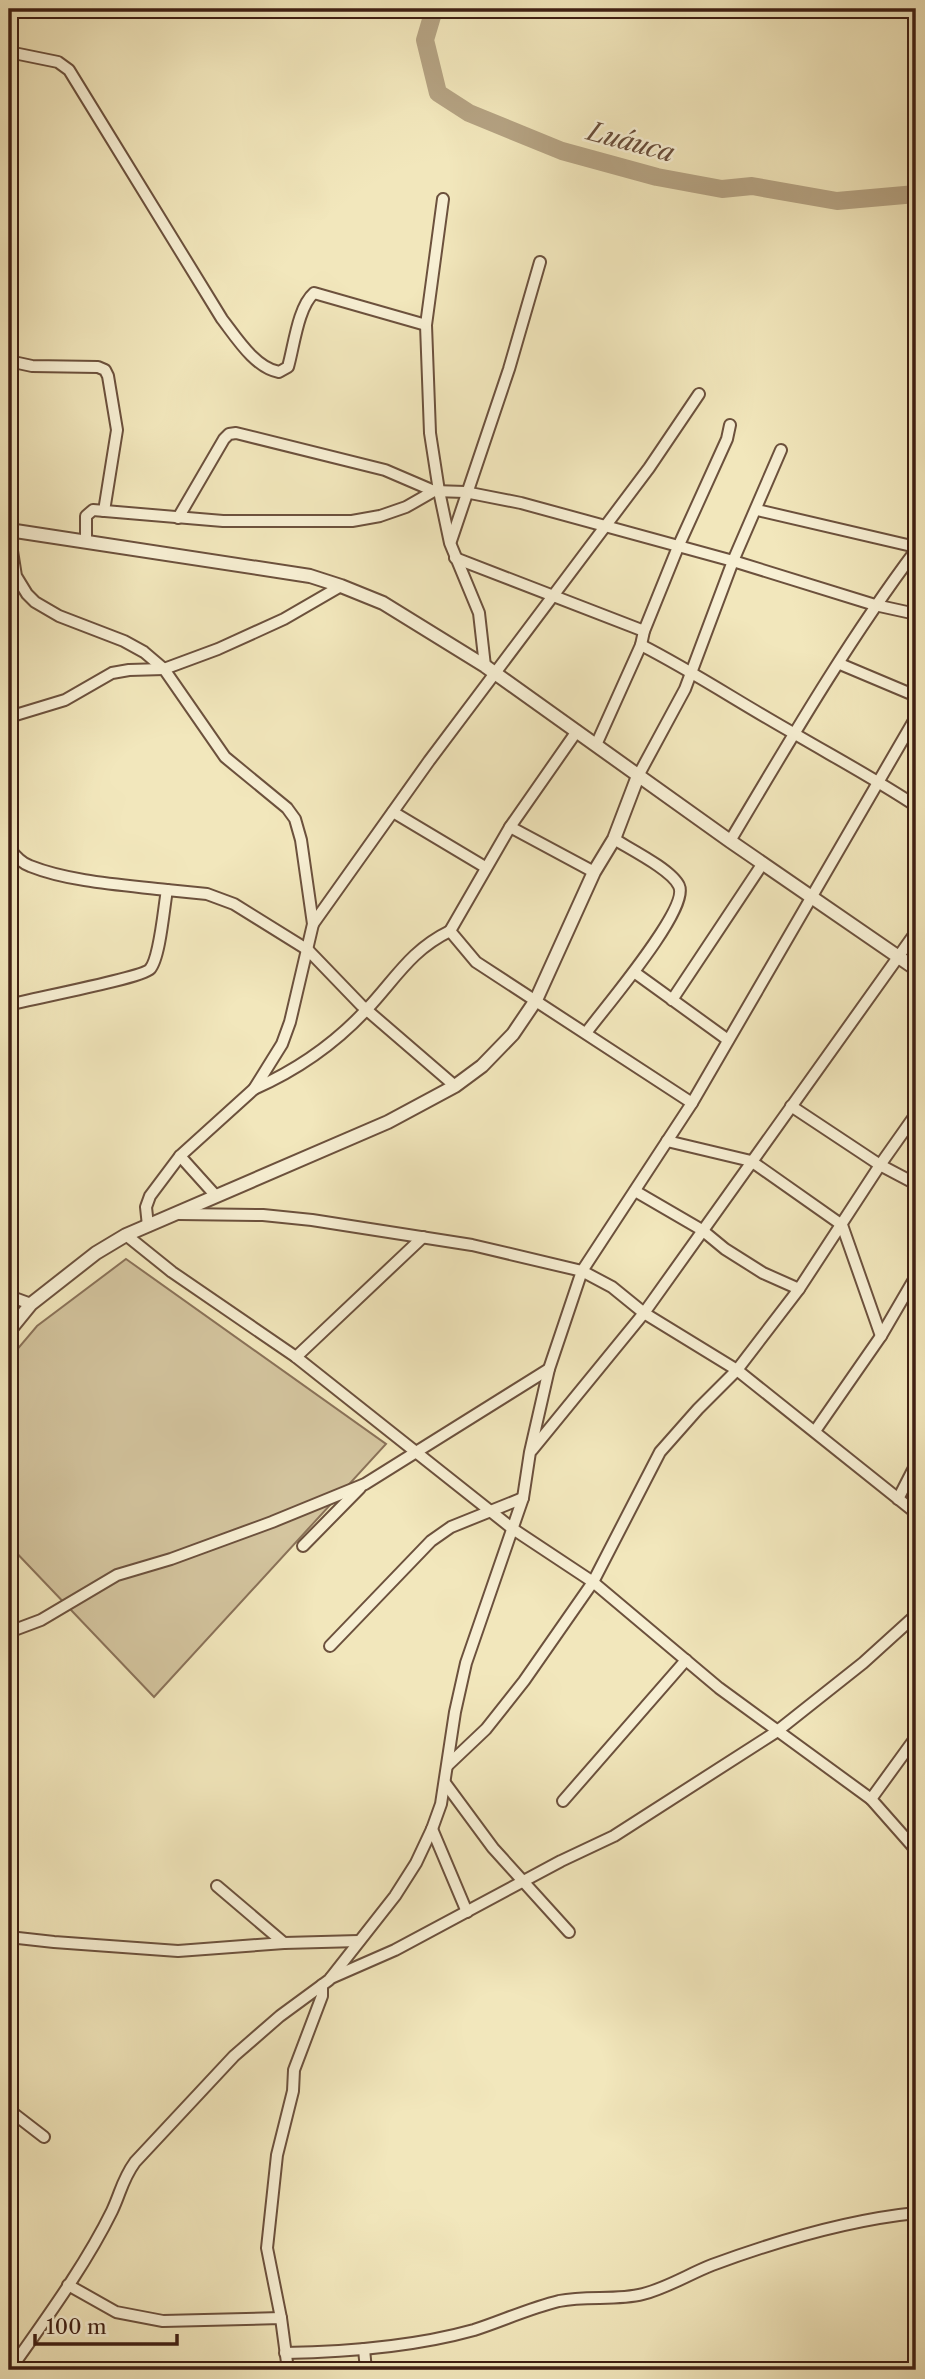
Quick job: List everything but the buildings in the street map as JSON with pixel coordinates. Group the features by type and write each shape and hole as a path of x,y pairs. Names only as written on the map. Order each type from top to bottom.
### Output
{"street":[{"path":"9,52 58,62 69,70 222,319 243,346 263,365 279,372 288,367 302,315 314,293 426,325"},
{"path":"443,199 426,325 430,433 436,491 455,558 479,612 491,669"},
{"path":"450,543 465,492 509,369 540,262"},
{"path":"9,361 32,366 98,367 105,370 117,430 117,444 104,511"},
{"path":"313,924 491,669 554,596 699,394"},
{"path":"596,745 641,645 644,631 678,547 727,439 730,425"},
{"path":"178,517 224,439 229,434 236,433 385,470 436,491 465,492 521,503 733,561 875,605 916,614"},
{"path":"9,1331 30,1304 96,1253 125,1235 388,1122 455,1086 493,1056 513,1034 536,1000 594,872 614,839 638,776 685,689 733,561 781,450"},
{"path":"86,541 86,516 90,511 223,521 352,521 380,516 406,507 436,491"},
{"path":"730,841 875,605 916,549 757,510"},
{"path":"254,1089 282,1044 290,1022 313,924 301,840 295,819 287,808 225,757 164,669 144,652 124,641 59,616 27,594 16,576 9,531 274,569 341,586 383,603 491,669 730,841 916,969"},
{"path":"455,558 644,631"},
{"path":"9,718 65,700 111,673 164,669 218,649 284,619 341,586"},
{"path":"641,645 692,671 794,734 878,780 916,806"},
{"path":"840,664 916,696"},
{"path":"288,2370 267,2248 277,2155 293,2091 294,2070 325,1982 395,1896 416,1863 432,1829 441,1804 455,1712 466,1663 523,1498 530,1452 549,1369 582,1271 692,1103 916,717"},
{"path":"148,1226 146,1207 150,1196 180,1156 254,1089 306,1063 367,1010 429,941 450,931 510,827 577,731"},
{"path":"393,812 485,867"},
{"path":"510,827 594,872"},
{"path":"586,1033 659,938 681,892 679,885 664,872 614,839"},
{"path":"9,849 28,866 80,878 207,894 234,904 307,950 367,1010 455,1086"},
{"path":"672,1000 763,863"},
{"path":"9,1005 146,973 155,960 167,890"},
{"path":"450,931 476,962 692,1103"},
{"path":"530,1452 644,1312 916,932"},
{"path":"634,972 728,1040"},
{"path":"791,1106 880,1165 916,1184"},
{"path":"448,1765 486,1729 524,1681 593,1581 660,1452 737,1370 799,1289 916,1114"},
{"path":"667,1141 751,1161 842,1225 881,1336"},
{"path":"180,1156 216,1196"},
{"path":"635,1191 702,1230 725,1249 763,1273 799,1289"},
{"path":"176,1214 263,1215 312,1220 472,1245 582,1271 612,1287 644,1312 737,1370 916,1513"},
{"path":"125,1235 172,1272 296,1357 513,1529 593,1581 776,1732 870,1799 916,1850"},
{"path":"296,1357 423,1237"},
{"path":"815,1431 881,1336 916,1276"},
{"path":"9,1296 30,1304"},
{"path":"303,1546 365,1484 415,1450 549,1369"},
{"path":"898,1499 916,1464"},
{"path":"9,1632 41,1620 117,1575 172,1559 365,1484"},
{"path":"330,1646 431,1541 451,1527 523,1498"},
{"path":"10,2370 68,2285 113,2210 124,2178 135,2162 234,2056 280,2016 325,1982 395,1950 561,1861 614,1836 776,1732 863,1663 916,1615"},
{"path":"563,1801 686,1660"},
{"path":"870,1799 916,1737"},
{"path":"445,1783 493,1847 569,1932"},
{"path":"432,1829 467,1912"},
{"path":"217,1886 284,1943"},
{"path":"9,1937 178,1951 284,1943 359,1941"},
{"path":"9,2110 44,2137"},
{"path":"285,2353 364,2349 430,2340 473,2330 574,2298 628,2297 643,2294 712,2265 803,2236 853,2223 916,2213"},
{"path":"68,2285 116,2312 138,2314 163,2321 281,2318"},
{"path":"364,2349 366,2370"}],"shaded area":[{"path":"126,1259 386,1444 154,1697 9,1545 9,1359 37,1326"}],"waterway":[{"name":"Luáuca","path":"422,9 433,13 425,40 438,93 469,113 562,151 657,177 722,189 752,186 837,201 916,194"}]}
